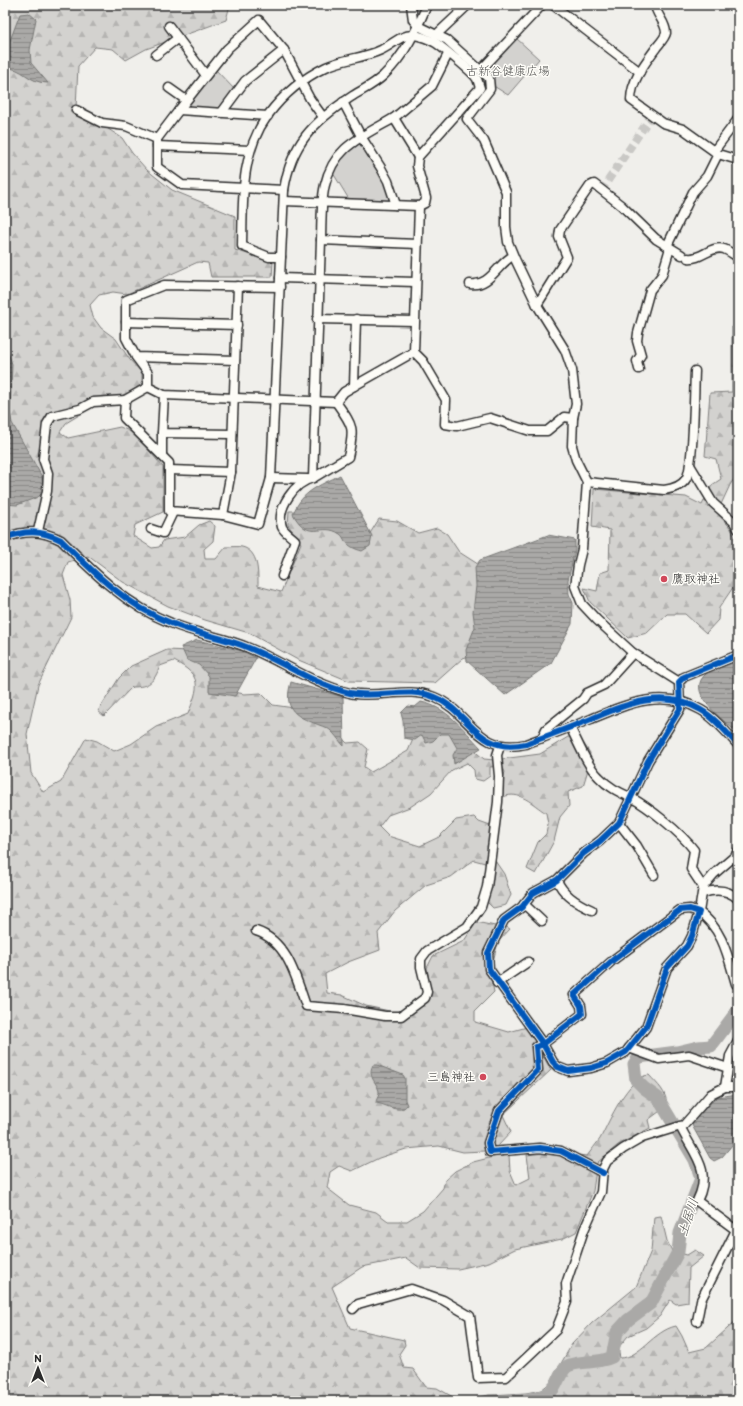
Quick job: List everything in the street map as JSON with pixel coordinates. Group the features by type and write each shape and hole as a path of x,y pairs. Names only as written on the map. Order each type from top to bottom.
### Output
{"street":[{"path":"411,5 412,20 418,26 447,40 489,78 490,89 467,120 484,141 506,192 506,227 508,242 513,256 537,305 565,350 572,370 576,404 573,418 572,446 587,482 582,549 578,565 576,586 582,604 597,620 634,653 679,682"},
{"path":"125,400 124,418 169,463 169,511 223,515 258,524 271,478 284,190 287,173 298,147 315,124 343,102 383,77 396,63 414,35 427,5"},
{"path":"436,34 468,5"},
{"path":"481,70 542,5"},
{"path":"553,5 640,72"},
{"path":"655,5 656,13 666,28 666,35 645,62 631,90 631,100 663,123 683,129 716,153 738,160"},
{"path":"731,5 738,10"},
{"path":"284,190 182,185 157,167 157,143 205,74 227,49 259,20 284,50 301,82 323,117"},
{"path":"169,26 205,74"},
{"path":"281,257 269,257 242,246 243,188 245,168 256,135 268,116 285,96 301,82 326,67 381,50 401,37 414,35 435,43 477,78 480,88 418,157 417,166 426,198 425,203 419,206 284,201"},
{"path":"156,54 178,38"},
{"path":"222,112 245,81 284,50"},
{"path":"310,478 322,202 329,171 346,148 394,118 432,86 448,54"},
{"path":"169,88 186,100"},
{"path":"343,102 362,138 388,181 396,205"},
{"path":"76,110 102,123 126,126 157,143 250,150"},
{"path":"179,110 268,116"},
{"path":"394,118 418,157"},
{"path":"639,369 637,361 641,355 637,341 638,333 650,290 662,275 669,247 693,192 707,176 716,153 738,119"},
{"path":"537,305 567,257 559,237 560,230 590,186 594,184 622,206 656,239 685,257 697,258 713,249 723,248 738,257"},
{"path":"419,206 415,282 414,352 423,361 446,400 445,424 457,426 490,418 530,431 547,431 564,417 573,418"},
{"path":"321,240 417,244"},
{"path":"470,284 476,285 485,280 495,273 507,259 513,256"},
{"path":"280,278 415,282"},
{"path":"148,387 148,373 136,357 126,338 126,300 164,285 280,287"},
{"path":"223,515 231,472 234,360 238,286"},
{"path":"317,318 414,321"},
{"path":"354,386 356,319"},
{"path":"126,322 237,325"},
{"path":"336,402 344,392 414,352"},
{"path":"136,357 234,360"},
{"path":"587,482 664,490 675,488 686,480 690,465 694,419 695,371"},
{"path":"148,387 164,395 336,402"},
{"path":"38,531 47,491 48,473 43,459 47,424 52,416 80,409 92,402 125,400 148,387"},
{"path":"162,455 164,395"},
{"path":"282,576 295,540 282,528 280,516 286,500 294,490 310,478 348,457 351,443 352,424 336,402"},
{"path":"162,433 232,434"},
{"path":"690,465 713,503 734,522 738,529"},
{"path":"169,470 231,472"},
{"path":"271,478 310,478"},
{"path":"151,529 163,533 173,512"},
{"path":"5,538 18,533 38,531 49,534 61,540 121,596 157,617 182,628 220,637 248,647 328,687 351,693 381,695 414,693 434,697 447,705 486,741 500,746 512,747 542,738 643,700 663,699 679,701 692,705 711,717 738,745"},
{"path":"542,738 546,729 583,699 587,693 604,685 634,653"},
{"path":"738,655 684,677 679,682 680,709 648,761 619,823 600,842 584,853 557,880 533,893 524,904 504,920 488,953 489,969 497,983 523,1015 543,1044 553,1062 558,1067 568,1071 591,1068 607,1062 619,1057 640,1036 646,1027 667,968 687,946 692,936 699,912 703,890 714,874 735,856 738,851"},
{"path":"570,727 592,769 600,778 611,787 648,809 686,839 694,850 691,869 703,890"},
{"path":"256,932 266,935 283,950 306,1006 344,1009 385,1016 401,1016 425,998 427,992 421,967 421,959 427,951 467,926 481,907 485,894 494,847 499,776 497,755 500,746"},
{"path":"619,823 637,846 654,875"},
{"path":"557,880 560,887 566,894 592,910"},
{"path":"703,890 725,891 738,899"},
{"path":"524,904 542,921"},
{"path":"603,1173 561,1151 540,1148 490,1152 488,1143 499,1111 538,1070 536,1047 543,1044 582,1014 581,1006 574,995 613,960 680,910 690,909 699,912 716,928 722,939 737,985"},
{"path":"497,983 528,962"},
{"path":"725,1087 730,1056 738,1041"},
{"path":"629,1048 660,1059 689,1055 728,1068"},
{"path":"353,1308 358,1304 411,1289 443,1300 470,1316 478,1378 506,1377 556,1330 566,1302 566,1284 584,1230 601,1192 603,1173 607,1161 634,1142 684,1125 711,1094 725,1087 738,1087"},
{"path":"680,1126 688,1143 700,1161 704,1174 704,1183 697,1201 737,1230 701,1300 697,1321"}],"green space":[{"path":"5,5 230,5 226,20 146,49 126,60 113,49 95,47 78,66 76,108 122,138 132,153 147,170 172,190 235,216 235,250 273,262 272,277 211,277 208,263 198,262 127,294 113,292 99,295 90,305 93,317 101,328 116,339 130,360 142,373 142,384 124,396 109,397 66,423 60,432 68,438 120,427 134,433 163,467 163,512 135,525 133,536 152,548 159,547 164,540 185,537 199,525 209,521 215,526 213,541 204,549 205,559 216,559 226,547 242,547 248,549 255,558 258,586 281,592 301,543 288,525 289,511 300,511 364,543 379,519 397,521 418,533 437,528 447,534 459,552 484,568 478,653 463,658 435,683 349,681 296,659 249,633 205,620 168,606 123,582 88,556 68,562 63,575 70,600 71,617 38,685 27,734 31,773 43,792 61,782 86,738 97,741 114,751 131,744 156,727 188,714 195,696 196,683 190,672 174,661 160,666 153,680 147,685 132,687 104,716 98,711 119,678 131,666 167,650 189,651 214,676 216,688 244,694 261,693 273,705 294,708 331,727 347,743 360,742 368,749 364,767 371,772 408,751 414,737 439,730 451,731 484,759 494,760 540,754 568,737 580,738 590,753 587,773 583,786 568,792 569,806 560,817 554,841 536,874 527,869 538,842 546,834 548,824 546,813 526,799 515,795 503,797 500,788 505,772 502,766 490,767 490,776 483,781 475,779 474,770 467,763 452,770 431,793 410,807 388,815 379,827 388,836 420,846 439,837 456,820 474,817 479,822 493,827 489,852 504,874 511,895 506,905 493,908 486,901 493,879 485,863 474,860 451,877 426,885 395,911 378,933 380,950 348,962 325,974 327,993 342,995 366,1006 408,1015 431,993 427,968 433,956 464,941 476,922 495,926 504,925 510,929 498,942 490,973 494,992 475,1011 475,1022 509,1032 527,1027 551,1070 503,1115 511,1132 498,1146 484,1151 463,1152 439,1146 406,1149 379,1158 352,1171 339,1166 330,1172 327,1188 349,1205 376,1212 388,1221 407,1221 423,1211 443,1188 445,1180 455,1171 473,1162 501,1155 509,1155 510,1171 516,1185 530,1178 527,1155 551,1152 587,1156 600,1139 620,1101 634,1083 641,1077 649,1075 664,1093 667,1101 667,1106 648,1120 650,1128 618,1145 597,1163 593,1191 576,1232 562,1239 515,1249 489,1262 458,1269 420,1268 406,1258 362,1267 332,1287 350,1328 404,1340 405,1345 399,1354 404,1368 413,1369 426,1387 437,1388 460,1401 5,1401"},
{"name":"古新谷健康広場","path":"516,38 539,59 508,95 492,85 485,70"},
{"path":"214,68 236,91 220,110 188,107 187,104"},
{"path":"362,142 384,178 393,202 350,201 333,173 344,155"},
{"path":"732,327 738,327 738,473 730,485 717,513 730,527 738,543 738,580 719,608 718,620 706,633 685,614 667,614 647,633 628,638 590,602 584,588 597,591 600,573 609,570 610,530 592,527 594,489 686,497 702,505 712,485 721,479 716,459 705,456 710,393 732,392"},
{"path":"661,1216 667,1241 672,1251 687,1255 695,1250 704,1256 689,1268 688,1302 676,1304 670,1300 660,1316 646,1328 628,1336 618,1348 620,1358 634,1354 660,1333 676,1326 689,1352 706,1348 738,1319 738,1401 465,1401 489,1395 526,1393 541,1390 550,1383 572,1344 592,1323 636,1287 651,1251 654,1217"}],"shaded area":[{"path":"29,13 36,19 30,50 31,63 48,83 35,81 17,70 5,68 5,46 9,43 20,14"},
{"path":"5,344 12,364 10,412 12,423 42,477 43,488 42,493 38,497 17,505 5,504"},
{"path":"340,475 372,536 370,546 362,551 355,549 345,541 341,535 333,531 310,530 305,528 299,523 293,514 306,494"},
{"path":"548,535 575,540 575,550 568,580 569,594 573,603 572,624 551,663 505,695 467,661 466,650 475,627 473,612 476,586 475,567 480,560"},
{"path":"197,640 243,651 256,658 235,696 209,692 209,676 199,665 187,660 181,647"},
{"path":"738,658 738,731 733,729 713,711 706,703 700,688 701,680 707,673"},
{"path":"291,682 343,697 344,746 329,729 302,718 291,708 289,693"},
{"path":"421,702 447,714 461,726 481,748 454,764 453,755 457,748 449,734 440,734 433,741 426,743 422,735 415,740 404,738 401,713 408,706 415,707"},
{"path":"373,1065 377,1065 403,1075 405,1078 405,1100 407,1105 404,1108 397,1109 376,1103 379,1090 371,1074"},
{"path":"738,1094 738,1138 722,1157 714,1161 710,1158 694,1129 692,1125 693,1120 717,1097"}],"waterway":[{"name":"土居川","path":"489,1401 524,1400 542,1396 549,1393 554,1388 564,1369 570,1365 612,1357 617,1332 628,1320 651,1303 678,1252 680,1233 701,1178 695,1160 658,1098 636,1080 634,1064 639,1057 711,1046 738,1010"}],"tunnel":[{"path":"601,191 652,115"}],"cycle path":[{"path":"5,538 26,532 47,534 61,540 112,588 140,608 155,616 180,627 249,648 336,689 350,693 371,695 403,692 424,694 434,697 447,704 457,712 485,738 496,743 509,746 526,744 618,708 659,699 687,703 701,710 716,721 738,745"},
{"path":"603,1173 561,1151 540,1148 490,1152 488,1143 499,1111 538,1070 536,1047 543,1044 553,1062 558,1067 568,1071 591,1068 607,1063 626,1052 646,1027 667,968 687,946 692,936 699,912 690,909 680,910 613,960 574,995 581,1006 582,1014 543,1044 489,969 488,953 504,920 522,907 533,893 557,880 584,853 600,841 619,823 648,761 680,709 679,682 684,677 738,655"}],"place":[{"name":"鷹取神社","path":"664,579"},
{"name":"三島神社","path":"483,1077"}]}
